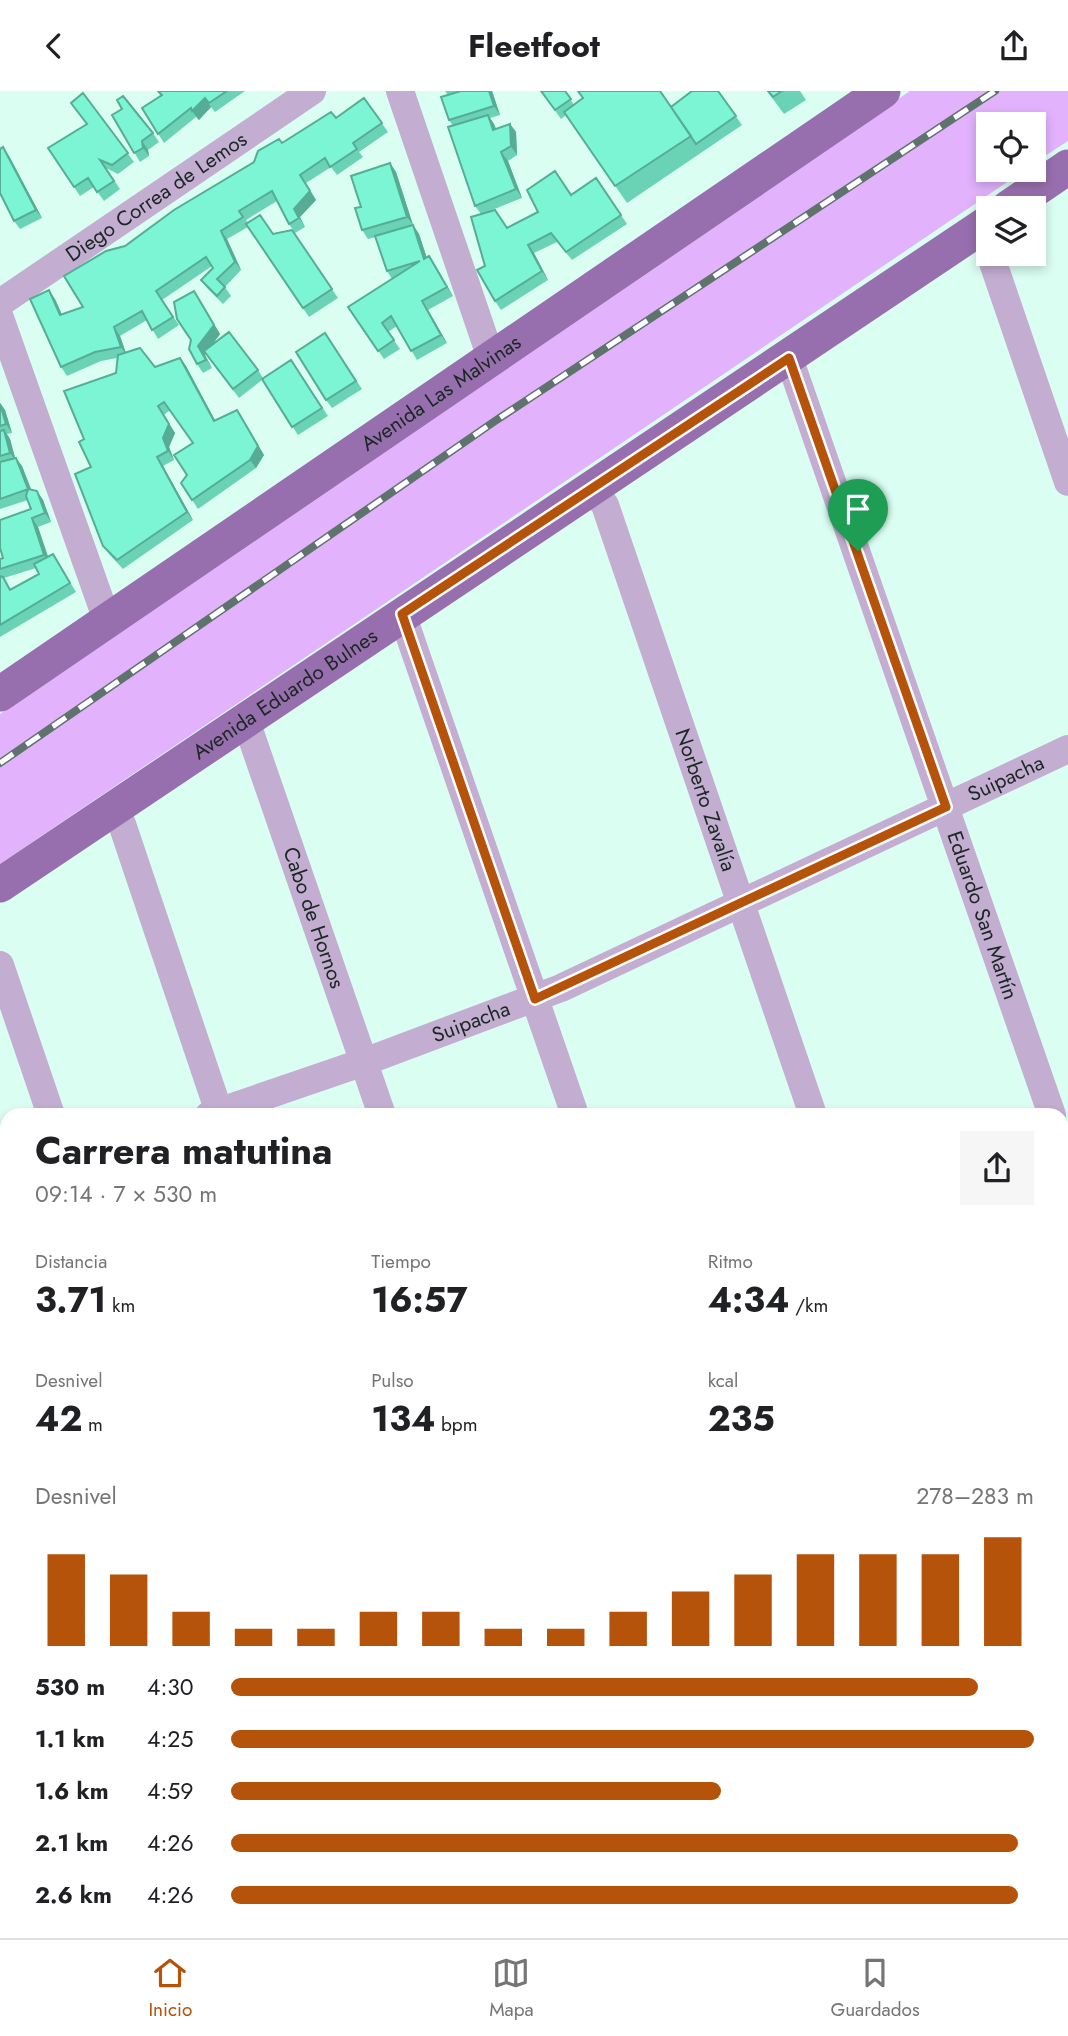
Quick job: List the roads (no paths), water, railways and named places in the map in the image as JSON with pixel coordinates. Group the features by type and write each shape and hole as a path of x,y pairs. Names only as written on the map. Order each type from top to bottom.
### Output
{"main road":[{"name":"Avenida Las Malvinas","path":"0,694 492,361 881,92"},
{"name":"Avenida Eduardo Bulnes","path":"1034,196 1068,167"},
{"name":"Avenida Eduardo Bulnes","path":"0,885 789,358 976,241"}],"street":[{"name":"Diego Correa de Lemos","path":"0,303 312,91"},
{"path":"400,91 492,361"},
{"path":"1001,266 1068,482"},
{"path":"0,318 107,623"},
{"name":"Eduardo San Martín","path":"789,358 1050,1108"},
{"name":"Norberto Zavalía","path":"593,489 604,505 811,1108"},
{"path":"402,614 573,1108"},
{"name":"Cabo de Hornos","path":"246,721 380,1108"},
{"name":"Suipacha","path":"233,1108 535,999 1068,749"},
{"path":"113,809 122,824 214,1108"},
{"path":"0,965 49,1108"}],"railway":[{"path":"0,763 495,421 995,91"}]}
